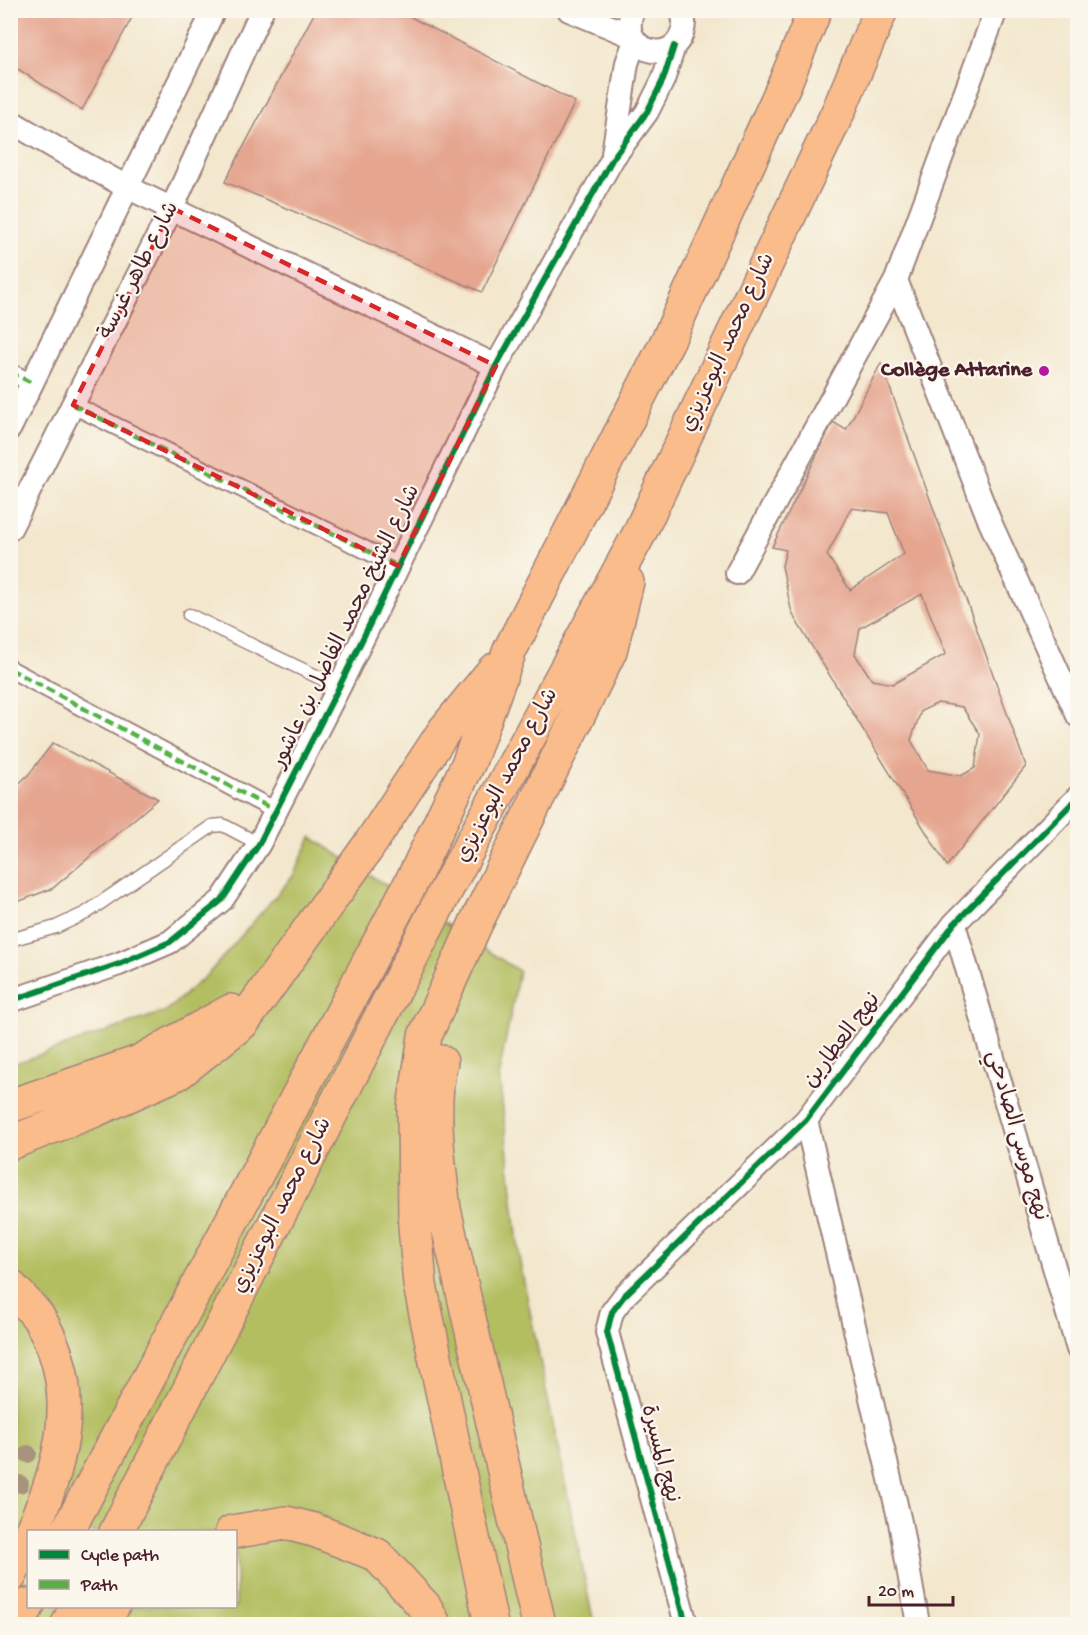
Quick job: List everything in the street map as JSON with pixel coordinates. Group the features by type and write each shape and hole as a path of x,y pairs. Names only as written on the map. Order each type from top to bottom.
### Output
{"highway":[{"name":"شارع محمد البوعزيزي","path":"68,1530 415,875 469,762 510,650 669,338 785,83 815,10"},
{"name":"شارع محمد البوعزيزي","path":"117,1530 445,892 638,536 838,112 881,10"},
{"path":"491,1624 420,1285 416,1226 414,1108 425,1036 476,923 610,651 638,536"},
{"path":"10,1143 95,1110 178,1073 243,1022 368,847 444,731 510,650"},
{"path":"476,923 437,1076 438,1149 444,1209 539,1624"},
{"path":"10,1106 139,1062 261,994"},
{"path":"10,1286 37,1316 53,1345 63,1378 65,1412 61,1447 33,1530"},
{"path":"237,1531 286,1523 314,1530 377,1555 425,1607 434,1624"},
{"path":"10,1576 27,1540"},
{"path":"18,1624 27,1607"},
{"path":"68,1624 76,1608"},
{"path":"100,1624 112,1608"}],"street":[{"name":"شارع طاهر غرسة","path":"10,428 214,10"},
{"name":"شارع طاهر غرسة","path":"10,529 172,208 262,10"},
{"path":"569,10 633,38"},
{"path":"633,10 629,24 633,38 639,46 651,51 663,51 674,46"},
{"path":"737,573 896,280 996,10"},
{"path":"613,158 647,112 663,80 674,46 682,36 686,15"},
{"path":"613,158 627,63 633,38"},
{"path":"10,121 127,187 496,366"},
{"name":"شارع الشيخ محمد الفاضل بن عاشور","path":"10,1001 119,964 170,942 222,900 259,844 339,687 496,366 613,158"},
{"path":"896,280 990,522 1077,716"},
{"path":"10,372 32,383"},
{"path":"73,405 398,566"},
{"path":"10,669 276,811"},
{"name":"نهج العطارين","path":"624,1296 806,1120 954,924 1077,797"},
{"name":"نهج موسى الصادحي","path":"954,924 1077,1349"},
{"path":"806,1120 900,1522 918,1624"},
{"name":"نهج المسيرة","path":"624,1296 612,1312 607,1332 686,1624"}],"lane":[{"path":"189,615 339,687"},
{"path":"10,940 56,927 86,913 212,826 222,825 259,844"}],"highlighted area":[{"path":"172,208 496,366 398,566 73,405"}],"green space":[{"path":"311,837 519,971 499,1074 520,1263 594,1624 11,1624 10,1065 166,1011 209,973 293,876"}],"building":[{"path":"10,10 136,10 82,110 10,64"},
{"path":"316,10 397,10 575,102 482,292 225,182"},
{"path":"881,363 1026,766 947,866 795,619 782,566 786,550 772,547 833,422 846,430","holes":["851,508 888,513 904,554 850,590 827,555","922,594 946,654 893,684 872,680 855,654 860,628","938,703 962,707 980,734 975,768 961,776 928,770 911,740 921,711"]},
{"path":"53,743 158,799 53,888 10,905 10,792 29,774"}],"marked path":[{"path":"10,372 32,383"},
{"path":"73,405 398,566"},
{"path":"10,669 276,811"}],"cycle path":[{"path":"10,1001 119,964 170,942 222,900 259,844 339,687 496,366 613,158 647,112 663,80 674,46"},
{"path":"686,1624 607,1332 612,1312 624,1296 806,1120 954,924 1078,797"}],"place":[{"name":"Collège Attarine","path":"1044,371"}]}
